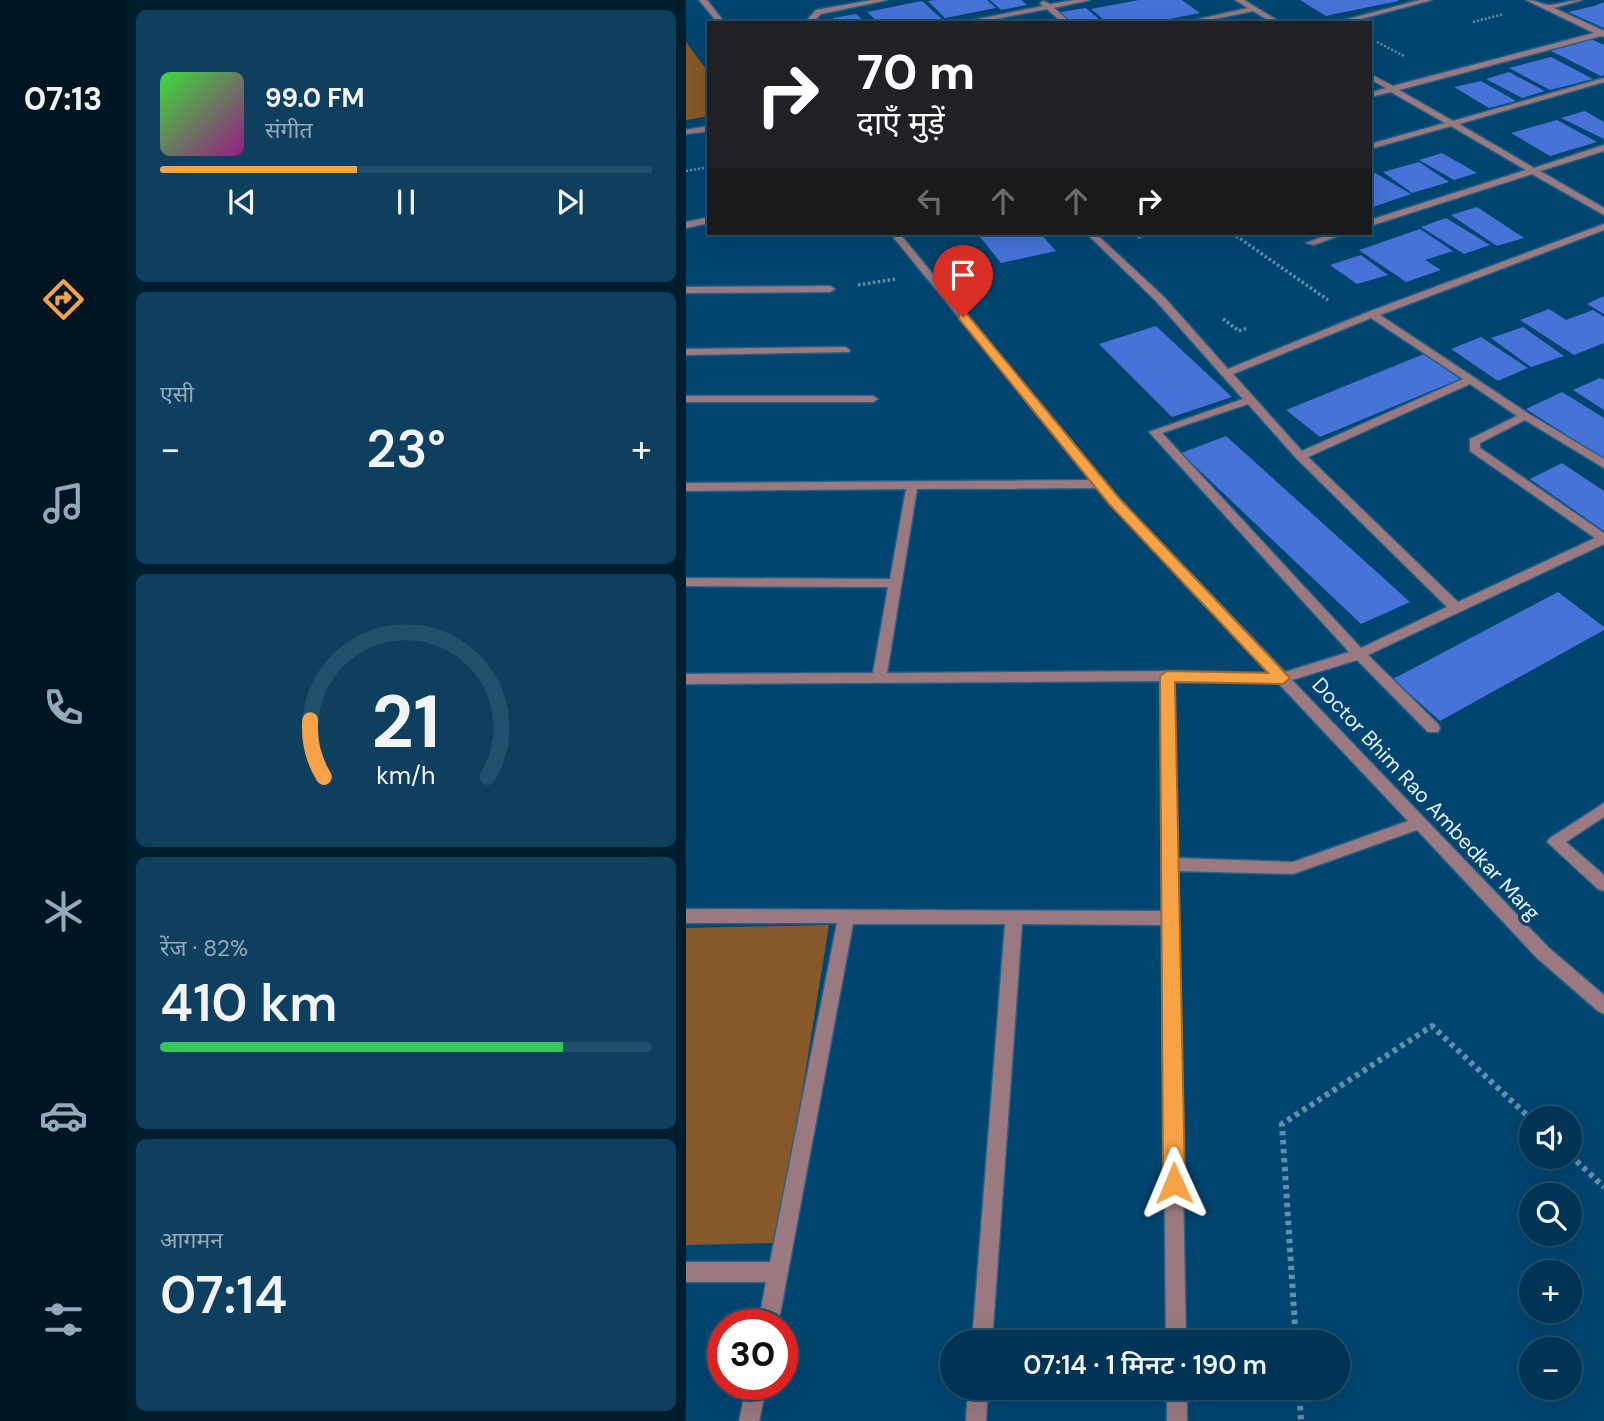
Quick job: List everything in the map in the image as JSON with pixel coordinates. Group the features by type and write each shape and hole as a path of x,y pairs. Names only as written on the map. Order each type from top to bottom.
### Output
{"street":[{"path":"703,0 720,21"},
{"path":"812,21 813,16 819,12 883,0"},
{"path":"1040,0 1066,21"},
{"path":"971,21 1086,0"},
{"path":"1240,0 1275,21"},
{"path":"1344,21 1428,0"},
{"path":"1530,0 1603,34"},
{"path":"1547,8 1578,0"},
{"path":"1194,21 1254,9"},
{"path":"1372,94 1603,34"},
{"path":"1372,77 1604,212"},
{"path":"1372,146 1604,80"},
{"path":"686,132 707,128"},
{"path":"1372,222 1604,148"},
{"path":"686,225 707,220"},
{"path":"1227,373 1372,314 1604,227"},
{"name":"Doctor Bhim Rao Ambedkar Marg","path":"896,235 1100,484 1543,953 1604,1006"},
{"path":"1092,235 1160,299 1300,456 1455,607"},
{"path":"1311,243 1335,235"},
{"path":"686,290 830,289"},
{"path":"1372,314 1525,416 1604,464"},
{"path":"686,352 845,350"},
{"path":"1300,456 1470,380"},
{"path":"686,400 873,399"},
{"path":"1250,400 1155,432 1359,654 1433,728"},
{"path":"686,680 1167,676 1283,678 1359,654 1604,539 1474,449 1474,442 1525,416"},
{"path":"686,487 1100,484"},
{"path":"879,678 912,485"},
{"path":"686,582 895,583"},
{"path":"1167,676 1176,1330"},
{"path":"1604,809 1555,842 1604,884"},
{"path":"1170,864 1293,868 1420,823"},
{"path":"686,915 1170,918"},
{"path":"771,1309 846,916"},
{"path":"983,1330 1014,917"},
{"path":"686,1272 778,1272"},
{"path":"750,1421 754,1400"},
{"path":"976,1421 977,1400"},
{"path":"1177,1400 1177,1421"}],"path":[{"path":"1473,22 1507,13"},
{"path":"686,171 707,167"},
{"path":"1235,235 1329,301 1316,305"},
{"path":"830,289 928,275"},
{"path":"1218,315 1239,331 1252,327"},
{"path":"1295,1330 1282,1124 1432,1026 1519,1108"},
{"path":"1582,1166 1604,1187"},
{"path":"1300,1400 1301,1421"}],"shaded area":[{"path":"686,42 707,70 707,116 686,120"},
{"path":"829,925 778,1243 686,1245 686,928"}],"building":[{"path":"987,0 996,8 945,18 928,1"},
{"path":"990,0 1021,0 1027,5 1001,10"},
{"path":"1139,0 1182,0 1200,13 1159,21 1106,21 1091,9"},
{"path":"1300,0 1398,0 1398,1 1326,16"},
{"path":"922,1 944,21 877,21 867,12"},
{"path":"1604,2 1604,28 1568,12 1594,6"},
{"path":"1086,8 1101,21 1069,21 1060,12"},
{"path":"856,14 864,21 836,21 833,18"},
{"path":"1591,39 1604,45 1604,75 1601,76 1549,50"},
{"path":"1551,57 1593,79 1550,90 1509,68"},
{"path":"1509,72 1545,91 1522,98 1486,79"},
{"path":"1481,81 1516,101 1489,108 1454,87"},
{"path":"1585,111 1604,122 1604,139 1561,118"},
{"path":"1557,120 1597,142 1550,156 1511,133"},
{"path":"1442,153 1477,173 1454,180 1419,160"},
{"path":"1419,162 1449,182 1412,193 1383,172"},
{"path":"1372,171 1411,194 1372,207"},
{"path":"1477,207 1524,238 1497,246 1451,215"},
{"path":"1446,218 1490,245 1464,254 1421,227"},
{"path":"1420,229 1453,251 1425,260 1441,270 1406,282 1359,250"},
{"path":"979,235 1042,235 1056,251 1001,263"},
{"path":"1361,255 1388,275 1357,284 1330,265"},
{"path":"1604,296 1604,314 1587,304"},
{"path":"1549,309 1566,320 1593,310 1604,317 1604,343 1574,355 1520,320"},
{"path":"1156,326 1232,397 1172,417 1099,344"},
{"path":"1523,327 1564,356 1531,367 1491,338"},
{"path":"1481,337 1528,368 1498,381 1451,349"},
{"path":"1424,354 1460,379 1320,437 1286,410"},
{"path":"1600,378 1604,380 1604,410 1573,390"},
{"path":"1562,392 1604,418 1604,459 1526,409"},
{"path":"1226,436 1410,602 1361,624 1181,453"},
{"path":"1562,463 1604,491 1604,531 1530,479"},
{"path":"1558,592 1604,627 1604,630 1440,721 1393,679"}],"route":[{"path":"963,317 1114,501 1283,678 1167,676 1174,1183"}]}
